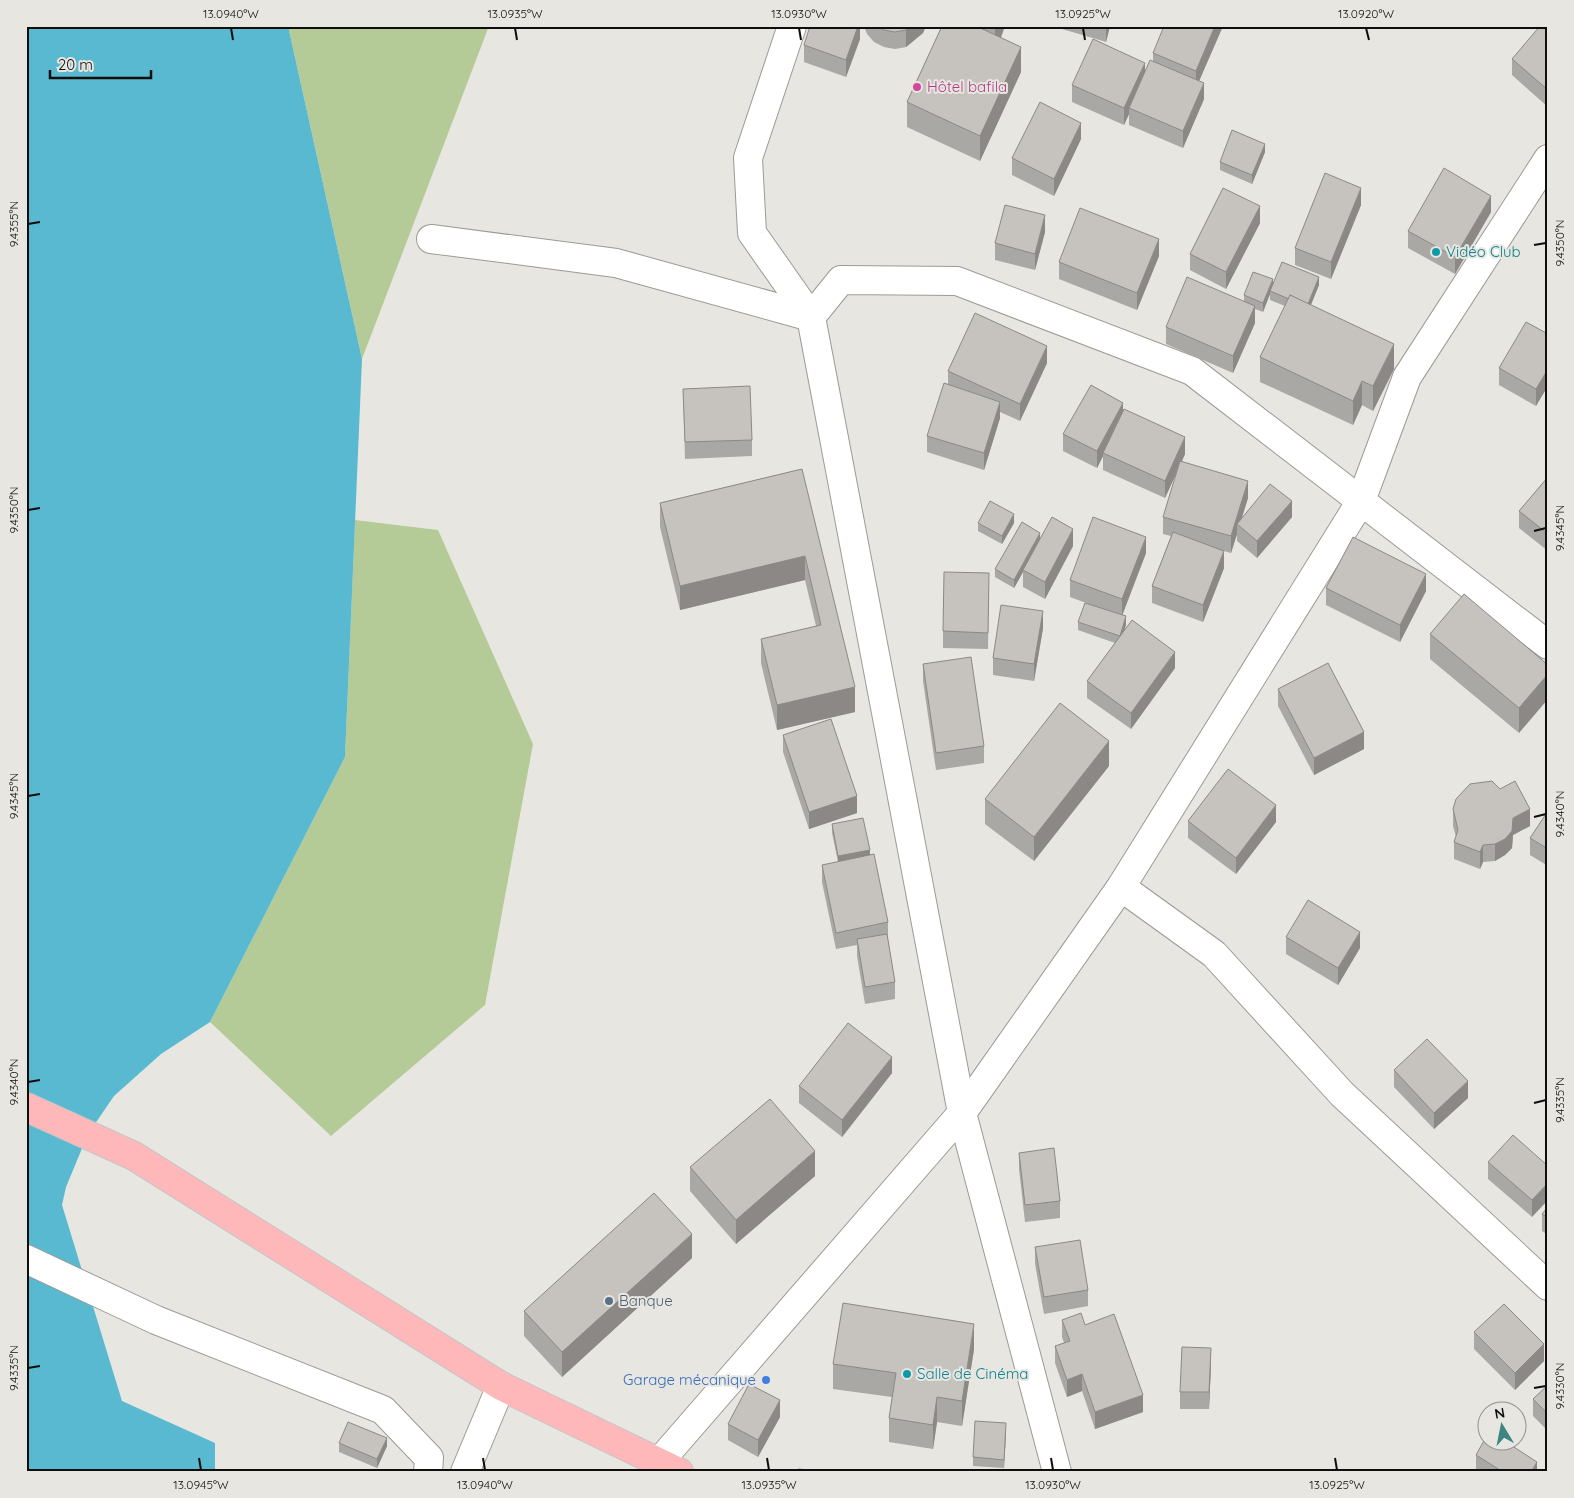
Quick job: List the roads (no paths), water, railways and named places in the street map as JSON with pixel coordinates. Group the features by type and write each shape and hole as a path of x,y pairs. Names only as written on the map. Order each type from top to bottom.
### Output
{"highway":[{"path":"26,1107 134,1156 501,1386 669,1466"}],"street":[{"path":"792,26 748,158 752,233 811,317 962,1113 1056,1472"},
{"path":"669,1466 962,1113 1121,887 1361,501 1406,377 1548,160"},
{"path":"431,238 616,263 811,317"},
{"path":"811,317 841,280 957,281 1192,371 1548,645"},
{"path":"1121,887 1214,954 1342,1094 1548,1286"},
{"path":"26,1259 156,1320 383,1410 429,1458 428,1472"},
{"path":"465,1472 501,1386"}],"water":[{"path":"26,26 288,26 362,359 345,757 210,1022 161,1054 114,1096 88,1134 66,1187 62,1205 122,1401 215,1443 215,1472 26,1472"}],"place":[{"name":"Hôtel bafila","path":"917,87"},
{"name":"Vidéo Club","path":"1436,252"},
{"name":"Banque","path":"609,1301"},
{"name":"Salle de Cinéma","path":"907,1374"},
{"name":"Garage mécanique","path":"766,1380"}]}
